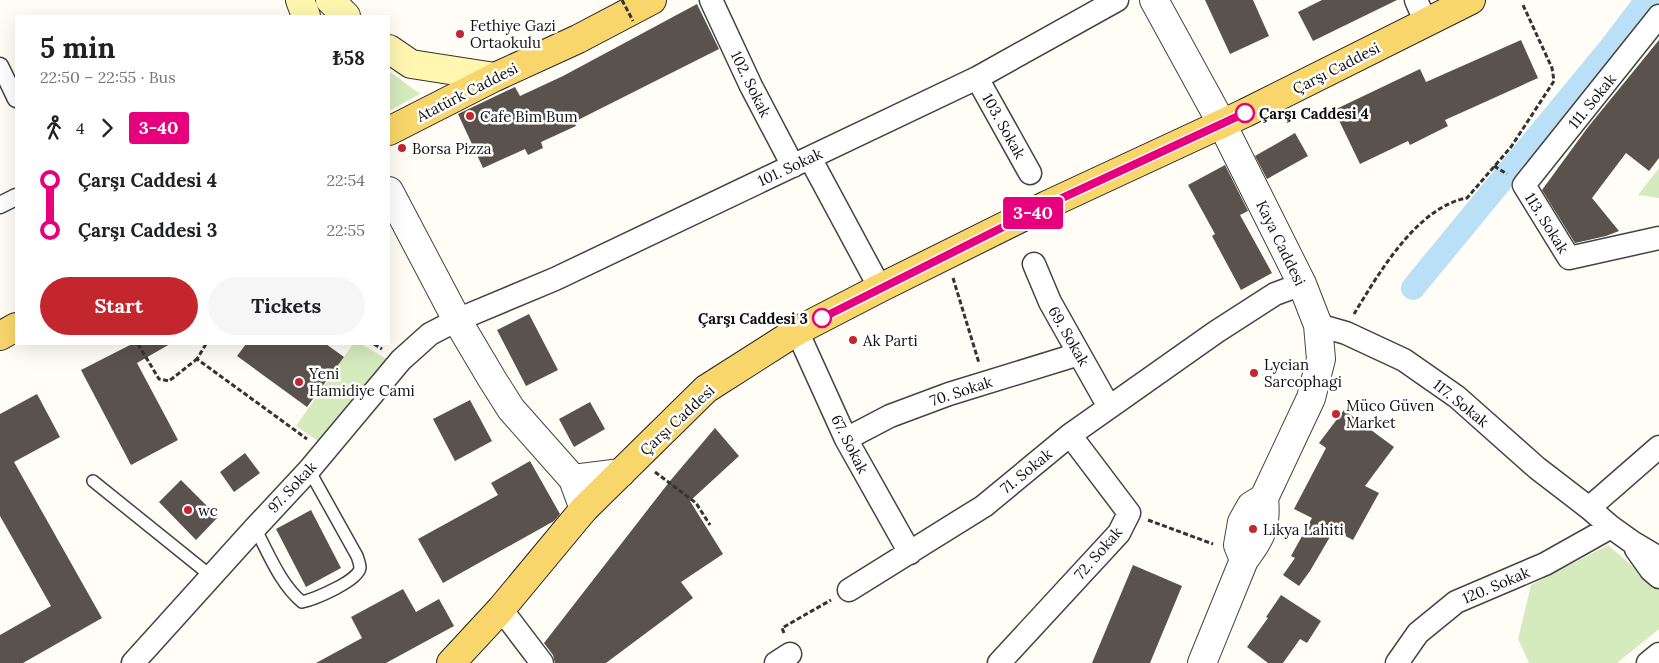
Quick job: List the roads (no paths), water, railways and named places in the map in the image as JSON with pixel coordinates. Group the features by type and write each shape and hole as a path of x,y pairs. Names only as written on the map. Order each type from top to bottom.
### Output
{"main road":[{"path":"291,0 293,15"},
{"path":"300,0 306,15"},
{"path":"316,0 325,15"},
{"path":"330,0 345,15"},
{"name":"Atatürk Caddesi","path":"390,130 495,77 578,39 652,0"},
{"name":"Çarşı Caddesi","path":"451,663 501,609 584,509 706,389 797,332 880,288 1047,205 1222,124 1421,12 1471,0"},
{"path":"390,50 411,64 495,77"},
{"path":"0,336 15,328"}],"street":[{"name":"102. Sokak","path":"711,0 751,86 880,288"},
{"name":"101. Sokak","path":"457,320 555,279 977,78 1117,0"},
{"name":"Kaya Caddesi","path":"1154,0 1222,124 1302,284 1318,325 1321,359 1311,398 1264,498 1251,506 1242,522 1238,545 1244,560 1202,663"},
{"name":"111. Sokak","path":"1524,185 1659,16"},
{"path":"0,66 15,97"},
{"name":"103. Sokak","path":"977,78 1030,173"},
{"name":"113. Sokak","path":"1524,185 1569,258 1659,238"},
{"path":"390,193 457,320 511,409 573,479 584,509"},
{"path":"0,205 15,198"},
{"name":"69. Sokak","path":"1034,264 1050,302 1109,407"},
{"name":"71. Sokak","path":"849,590 984,506 1070,435 1216,332 1275,294 1302,284"},
{"name":"97. Sokak","path":"133,663 325,452 401,360 430,334 457,320"},
{"name":"117. Sokak","path":"1318,325 1346,333 1404,360 1456,396 1538,468 1611,527 1659,558"},
{"name":"67. Sokak","path":"797,332 846,439 910,553"},
{"name":"70. Sokak","path":"846,439 890,416 1079,354"},
{"name":"72. Sokak","path":"999,663 1119,533 1129,513 1070,435"},
{"path":"1589,508 1659,447"},
{"path":"573,479 621,473"},
{"name":"120. Sokak","path":"1397,663 1418,634 1456,602 1545,564 1611,527"},
{"path":"1632,542 1651,570 1659,577"},
{"path":"501,609 542,663"},
{"path":"1648,663 1659,654"}],"lane":[{"path":"255,528 282,578 293,595 302,602 314,599 357,575 360,567 357,556 308,470"},
{"path":"93,481 211,576"}],"waterway":[{"path":"1413,288 1612,46 1647,0"}],"place":[{"name":"Fethiye Gazi Ortaokulu","path":"460,34"},
{"name":"Çarşı Caddesi 4","path":"1245,113"},
{"name":"Cafe Bim Bum","path":"470,116"},
{"name":"Borsa Pizza","path":"402,148"},
{"name":"Çarşı Caddesi 3","path":"822,318"},
{"name":"Ak Parti","path":"853,340"},
{"name":"Lycian Sarcophagi","path":"1254,373"},
{"name":"Yeni Hamidiye Cami","path":"299,382"},
{"name":"Müco Güven Market","path":"1336,414"},
{"name":"wc","path":"188,510"},
{"name":"Likya Lahiti","path":"1253,529"}]}
